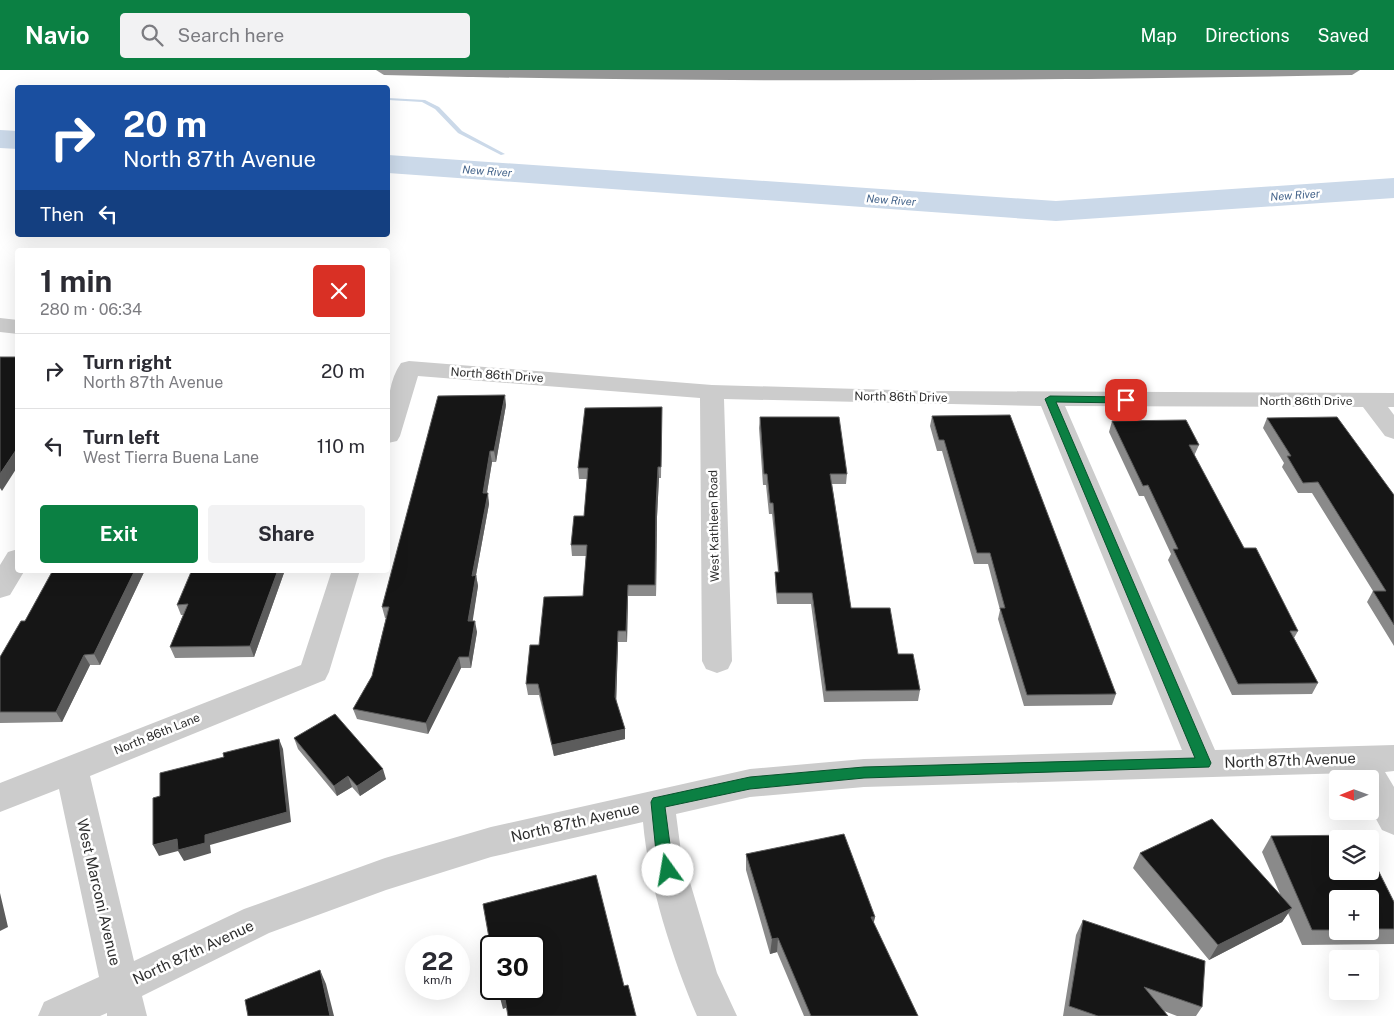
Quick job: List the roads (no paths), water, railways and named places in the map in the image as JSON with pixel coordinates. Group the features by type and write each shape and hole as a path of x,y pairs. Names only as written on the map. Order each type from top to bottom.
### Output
{"highway":[{"path":"384,70 571,76 970,77 1352,70"}],"street":[{"path":"0,325 15,327"},
{"name":"North 86th Drive","path":"390,429 408,368 712,392 930,398 1383,401"},
{"name":"West Kathleen Road","path":"712,392 717,661"},
{"path":"1050,399 1204,763"},
{"path":"1383,401 1394,431"},
{"path":"0,588 15,564"},
{"name":"North 86th Lane","path":"0,798 314,672 345,573"},
{"path":"1361,758 1394,820"},
{"name":"North 87th Avenue","path":"58,1016 123,1001 257,922 385,874 492,842 658,802 750,783 864,773 1394,758"},
{"name":"West Marconi Avenue","path":"71,768 123,1001"},
{"path":"658,802 666,862 699,976 717,1016"}],"waterway":[{"path":"390,99 423,101 437,108 460,132 503,154"},
{"name":"New River","path":"0,139 15,140"},
{"name":"New River","path":"390,164 1056,211 1394,188"}]}
